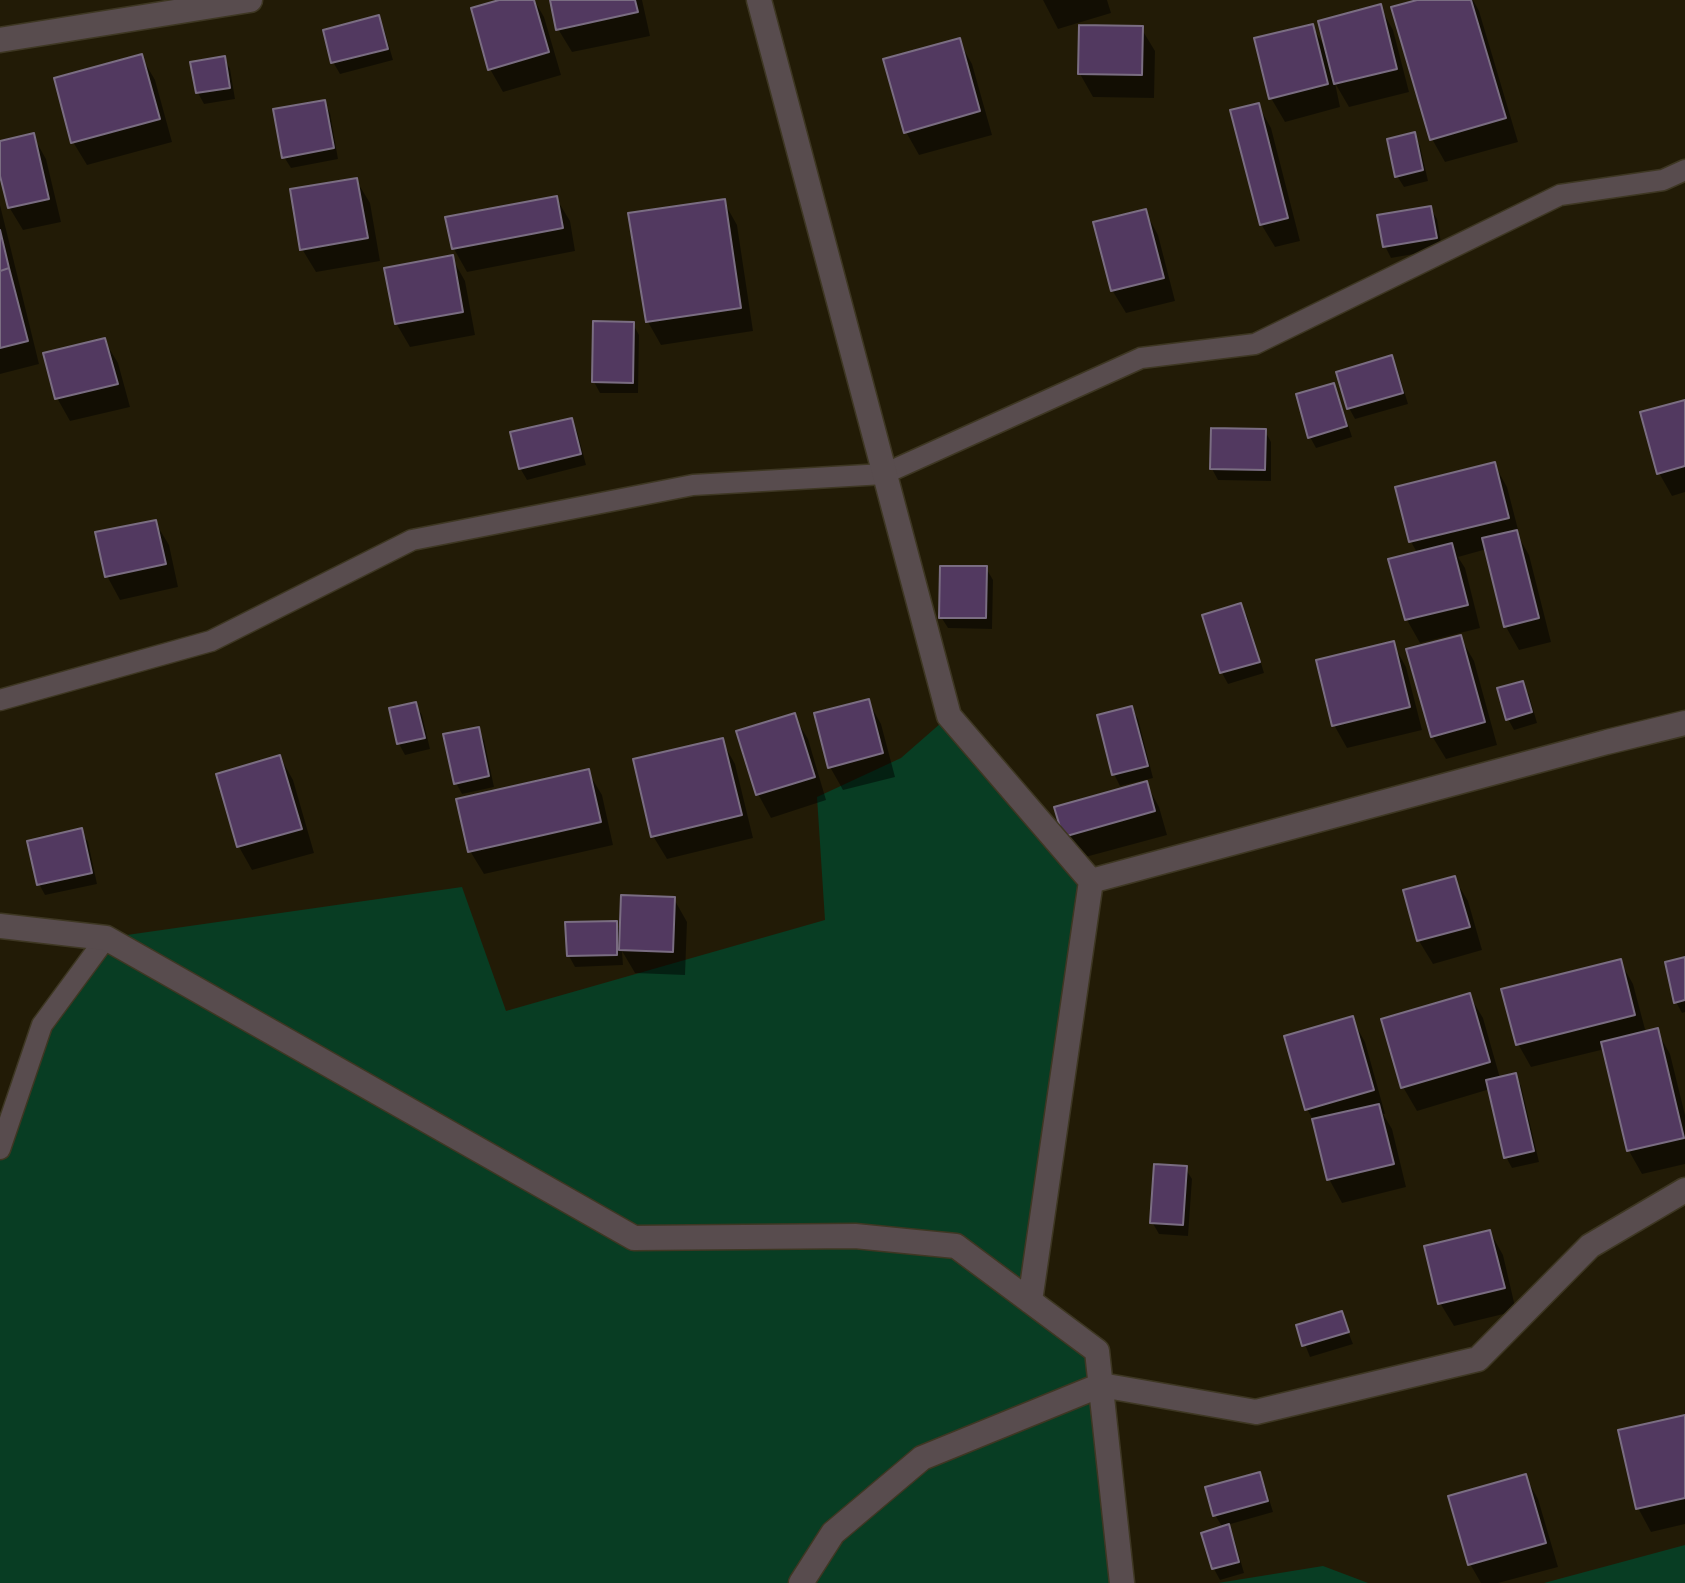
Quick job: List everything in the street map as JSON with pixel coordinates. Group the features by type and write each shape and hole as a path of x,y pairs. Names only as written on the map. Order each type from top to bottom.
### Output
{"street":[{"path":"0,40 250,0"},
{"path":"759,0 949,716 1091,881 1030,1301"},
{"path":"1091,881 1685,723"},
{"path":"0,926 106,938 634,1238 855,1236 956,1246 1097,1351 1122,1583"},
{"path":"801,1583 833,1533 922,1458 1101,1385 1256,1412 1478,1359 1590,1246 1685,1190"}],"lane":[{"path":"0,700 211,641 412,540 693,485 884,474 1141,358 1255,344 1560,195 1663,180 1685,170"},
{"path":"0,1149 42,1025 106,938"}],"green space":[{"path":"949,716 1091,881 1030,1301 1097,1351 1122,1583 0,1583 0,1149 42,1025 106,938 462,887 506,1011 825,920 817,797 901,758"},
{"path":"1685,1545 1685,1583 1544,1583"},
{"path":"1323,1566 1368,1583 1218,1583"}],"building":[{"path":"499,0 534,0 549,52 488,70 471,8"},
{"path":"550,0 635,0 638,12 556,30"},
{"path":"1417,0 1471,0 1506,118 1430,140 1391,7"},
{"path":"1381,4 1397,69 1334,84 1318,21"},
{"path":"379,15 388,49 331,63 323,30"},
{"path":"1313,24 1328,84 1269,99 1254,38"},
{"path":"1079,25 1143,26 1142,75 1078,74"},
{"path":"960,38 980,111 904,133 883,59"},
{"path":"142,54 160,119 71,143 54,78"},
{"path":"225,56 230,88 196,93 190,62"},
{"path":"325,100 334,148 282,158 273,109"},
{"path":"1259,103 1288,218 1260,225 1230,110"},
{"path":"1415,132 1423,170 1395,177 1387,139"},
{"path":"34,133 49,199 8,208 0,176 0,141"},
{"path":"357,178 368,238 300,250 290,189"},
{"path":"557,196 563,228 452,249 445,217"},
{"path":"725,199 741,308 646,322 628,213"},
{"path":"1431,206 1437,238 1383,247 1377,215"},
{"path":"1146,209 1164,278 1111,291 1093,222"},
{"path":"0,230 9,268 0,271"},
{"path":"453,255 463,312 395,324 384,268"},
{"path":"9,268 28,341 0,348 0,271"},
{"path":"593,321 634,322 633,383 592,382"},
{"path":"105,338 118,384 55,399 43,353"},
{"path":"1392,355 1403,393 1347,409 1336,372"},
{"path":"1334,383 1347,426 1308,438 1296,394"},
{"path":"1685,400 1685,466 1657,474 1640,412"},
{"path":"572,418 581,454 519,469 510,432"},
{"path":"1211,428 1266,429 1265,470 1210,469"},
{"path":"1495,462 1509,518 1409,542 1395,487"},
{"path":"156,520 166,564 105,577 95,532"},
{"path":"1517,530 1539,618 1504,627 1482,538"},
{"path":"1452,543 1468,605 1405,620 1388,559"},
{"path":"940,566 987,566 986,618 939,618"},
{"path":"1241,603 1260,662 1220,673 1202,615"},
{"path":"1461,635 1485,722 1431,737 1406,649"},
{"path":"1394,641 1410,707 1332,726 1316,660"},
{"path":"1523,681 1532,712 1506,720 1497,688"},
{"path":"869,699 883,753 828,768 814,713"},
{"path":"416,702 425,738 397,744 389,708"},
{"path":"1132,706 1148,766 1112,775 1097,715"},
{"path":"795,713 815,777 756,795 736,731"},
{"path":"479,727 489,776 454,784 443,734"},
{"path":"723,738 742,815 651,837 633,759"},
{"path":"280,755 302,829 237,847 216,774"},
{"path":"589,769 601,822 468,852 456,799"},
{"path":"1147,781 1155,811 1063,837 1054,807"},
{"path":"82,828 92,873 37,885 27,841"},
{"path":"1455,876 1470,927 1417,941 1403,890"},
{"path":"621,895 675,897 673,952 619,950"},
{"path":"617,921 617,955 567,956 565,922"},
{"path":"1685,957 1685,1000 1674,1003 1665,962"},
{"path":"1621,959 1635,1015 1516,1045 1501,989"},
{"path":"1470,993 1490,1062 1401,1088 1381,1019"},
{"path":"1353,1016 1374,1090 1305,1110 1284,1036"},
{"path":"1658,1028 1684,1138 1627,1151 1601,1042"},
{"path":"1516,1073 1534,1151 1504,1158 1486,1080"},
{"path":"1379,1104 1394,1164 1327,1180 1312,1119"},
{"path":"1154,1164 1187,1166 1183,1225 1150,1223"},
{"path":"1490,1230 1505,1288 1438,1304 1424,1246"},
{"path":"1342,1311 1349,1332 1302,1346 1296,1325"},
{"path":"1685,1415 1685,1498 1636,1509 1618,1430"},
{"path":"1260,1472 1268,1501 1213,1516 1205,1487"},
{"path":"1526,1474 1546,1543 1468,1565 1448,1496"},
{"path":"1229,1524 1239,1562 1212,1569 1201,1533"}]}
